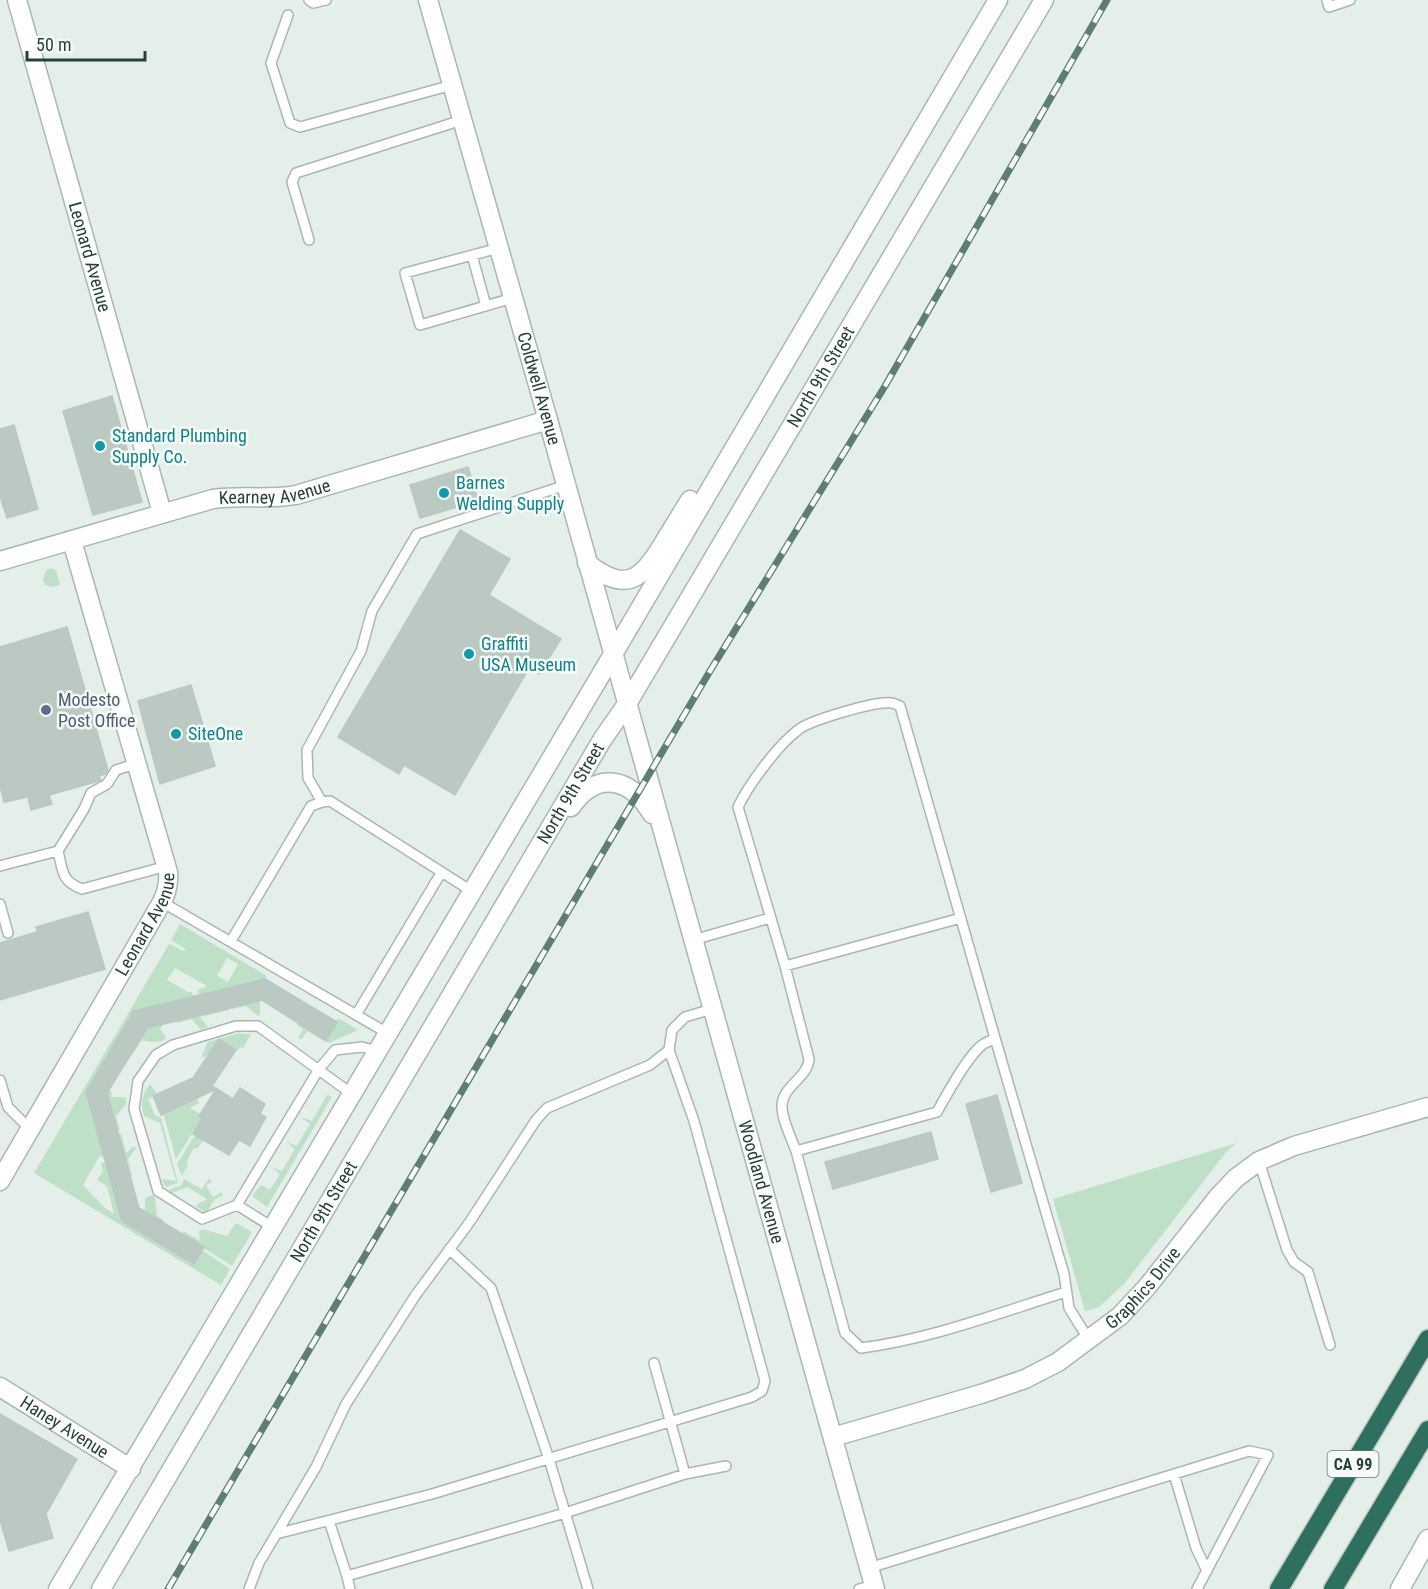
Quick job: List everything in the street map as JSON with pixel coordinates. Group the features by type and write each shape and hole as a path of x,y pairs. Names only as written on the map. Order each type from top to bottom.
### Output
{"highway":[{"name":"CA 99","path":"1279,1589 1428,1339"},
{"name":"CA 99","path":"1333,1589 1428,1430"}],"street":[{"name":"Leonard Avenue","path":"17,0 162,513"},
{"name":"Coldwell Avenue","path":"428,0 648,777"},
{"name":"North 9th Street","path":"58,1589 473,892 998,0"},
{"name":"North 9th Street","path":"101,1589 602,740 627,704 1044,0"},
{"name":"Kearney Avenue","path":"0,561 162,513 226,497 279,498 296,495 548,420"},
{"path":"587,563 603,575 612,578 635,578 650,565 692,496 713,484"},
{"name":"Leonard Avenue","path":"0,1181 162,902 169,880 138,763 72,541"},
{"name":"Woodland Avenue","path":"648,777 833,1437 869,1582"},
{"path":"525,870 533,868 573,804 589,788 601,783 617,782 638,794 662,831"},
{"name":"Graphics Drive","path":"833,1437 981,1394 1025,1379 1058,1362 1120,1316 1147,1287 1218,1197 1236,1178 1259,1161 1294,1146 1428,1107"},
{"name":"Haney Avenue","path":"0,1387 131,1468"},
{"path":"1400,1589 1428,1539"}],"lane":[{"path":"309,0 313,3 326,0"},
{"path":"1327,0 1329,7 1350,0"},
{"path":"288,15 271,63 290,123 300,127 452,85"},
{"path":"309,240 291,182 296,173 462,120"},
{"path":"499,248 405,273 420,325 513,298"},
{"path":"472,255 486,306"},
{"path":"322,802 308,778 307,750 362,651 372,612 417,534 566,485"},
{"path":"1066,1292 923,1336 884,1345 861,1348 845,1333 782,1106 784,1094 799,1078 809,1063 809,1059 785,966 738,807 744,794 799,729 853,708 891,703 900,706 1064,1274 1069,1308 1089,1340"},
{"path":"0,866 58,851 84,809 91,793 107,784 116,770 138,763"},
{"path":"231,941 311,806 322,802 330,801 473,892"},
{"path":"58,851 65,879 71,885 82,889 167,866"},
{"path":"356,1014 441,873"},
{"path":"162,902 388,1034"},
{"path":"0,904 8,933"},
{"path":"693,940 770,918"},
{"path":"785,966 961,918"},
{"path":"276,1534 432,1494 752,1397 762,1391 765,1381 694,1121 669,1050 672,1030 685,1017 712,1009"},
{"path":"352,1094 319,1069 258,1026 236,1026 173,1045 156,1055 138,1081 134,1109 158,1191 202,1220 237,1205 319,1069 335,1050 362,1047 378,1051"},
{"path":"796,1150 937,1112 949,1089 970,1059 981,1046 995,1038"},
{"path":"252,1586 276,1534 316,1467 346,1404 414,1296 469,1223 536,1120 547,1108 650,1065 669,1050"},
{"path":"0,1080 8,1107 30,1129"},
{"path":"1259,1161 1287,1250 1294,1262 1308,1272 1330,1345"},
{"path":"237,1205 274,1228"},
{"path":"449,1249 491,1288 549,1459 588,1589"},
{"path":"654,1363 685,1474"},
{"path":"869,1582 1174,1474 1249,1450 1268,1455 1197,1589"},
{"path":"347,1576 685,1474 726,1466"},
{"path":"1174,1474 1196,1548 1207,1571"},
{"path":"329,1521 350,1589"}],"green space":[{"path":"51,568 56,570 60,585 52,587 45,585 43,580 46,570"},
{"path":"180,924 267,976 265,979 199,995 198,990 207,986 175,968 167,980 192,992 193,996 134,1011 86,1092 104,1156 99,1157 83,1185 114,1214 107,1186 97,1180 103,1171 101,1163 106,1162 122,1221 193,1264 202,1250 230,1269 221,1285 34,1173 169,944 183,951 186,949 171,940","holes":["227,958 238,964 228,982 217,976"]},
{"path":"260,1000 260,1015 258,1016 246,1006 232,1009 232,1007"},
{"path":"228,1008 229,1010 200,1017 208,1027 201,1030 192,1019 177,1023 175,1021"},
{"path":"338,1018 358,1030 329,1043 325,1041"},
{"path":"299,1023 324,1040 307,1031 302,1039 298,1039 303,1029 297,1025"},
{"path":"163,1024 160,1029 166,1038 160,1042 141,1041 132,1053 147,1028"},
{"path":"239,1033 251,1034 243,1048 240,1047 237,1051 219,1039 207,1056 201,1058 208,1042"},
{"path":"150,1084 157,1094 148,1099 155,1115 161,1118 178,1183 165,1187 162,1179 176,1181 160,1123 144,1116 142,1099"},
{"path":"109,1090 112,1097 125,1097 126,1099 126,1104 116,1116 120,1130 118,1130 107,1093"},
{"path":"327,1095 332,1097 267,1207 252,1196 261,1185 270,1190 280,1174 271,1167 282,1171 295,1149 286,1142 297,1146 310,1124 300,1117 312,1121"},
{"path":"197,1098 199,1103 190,1108 201,1114 202,1118 176,1159 164,1116 161,1115"},
{"path":"121,1133 126,1153 133,1147 137,1147 128,1159 132,1176 130,1177 118,1134"},
{"path":"195,1135 203,1140 198,1148 193,1149 182,1176 177,1164"},
{"path":"1237,1143 1227,1151 1124,1284 1099,1307 1085,1311 1053,1199"},
{"path":"209,1178 212,1182 206,1185 213,1197 222,1192 223,1195 214,1200 207,1212 195,1206 207,1199 187,1187 172,1193 169,1190 182,1185 184,1179 202,1189"},
{"path":"153,1195 157,1216 164,1220 163,1223 145,1212 145,1198"},
{"path":"236,1223 252,1232 232,1266 182,1234 183,1231 200,1241 199,1231 203,1229 227,1236"}],"building":[{"name":"Standard Plumbing Supply Co.","path":"112,396 142,502 93,515 63,411"},
{"path":"14,425 38,509 7,518 0,496 0,429"},
{"name":"Barnes Welding Supply","path":"468,467 478,501 420,518 410,485"},
{"name":"Graffiti USA Museum","path":"460,530 510,559 489,595 561,639 539,674 529,668 455,795 404,765 399,774 338,737"},
{"name":"Modesto Post Office","path":"67,627 108,770 99,776 101,780 49,795 52,804 31,810 28,797 4,802 0,786 0,647"},
{"name":"SiteOne","path":"191,685 215,766 160,784 138,701"},
{"path":"88,912 105,969 0,1000 0,943 37,932 36,927"},
{"path":"265,979 337,1022 326,1041 262,1000 147,1028 107,1093 139,1208 204,1247 194,1264 122,1221 86,1092 134,1011"},
{"path":"219,1039 236,1050 212,1086 233,1099 240,1088 265,1104 260,1114 266,1117 250,1146 239,1140 229,1155 193,1134 202,1118 199,1116 216,1089 161,1115 153,1096 193,1078"},
{"path":"997,1095 1022,1183 991,1192 966,1104"},
{"path":"931,1132 938,1159 833,1189 825,1162"},
{"path":"0,1414 77,1459 46,1514 53,1538 9,1551 0,1520"}],"railway":[{"path":"168,1589 710,671 885,386 1107,0"}],"place":[{"name":"Standard Plumbing Supply Co.","path":"100,446"},
{"name":"Barnes Welding Supply","path":"444,493"},
{"name":"Graffiti USA Museum","path":"469,654"},
{"name":"Modesto Post Office","path":"46,710"},
{"name":"SiteOne","path":"176,734"}]}
